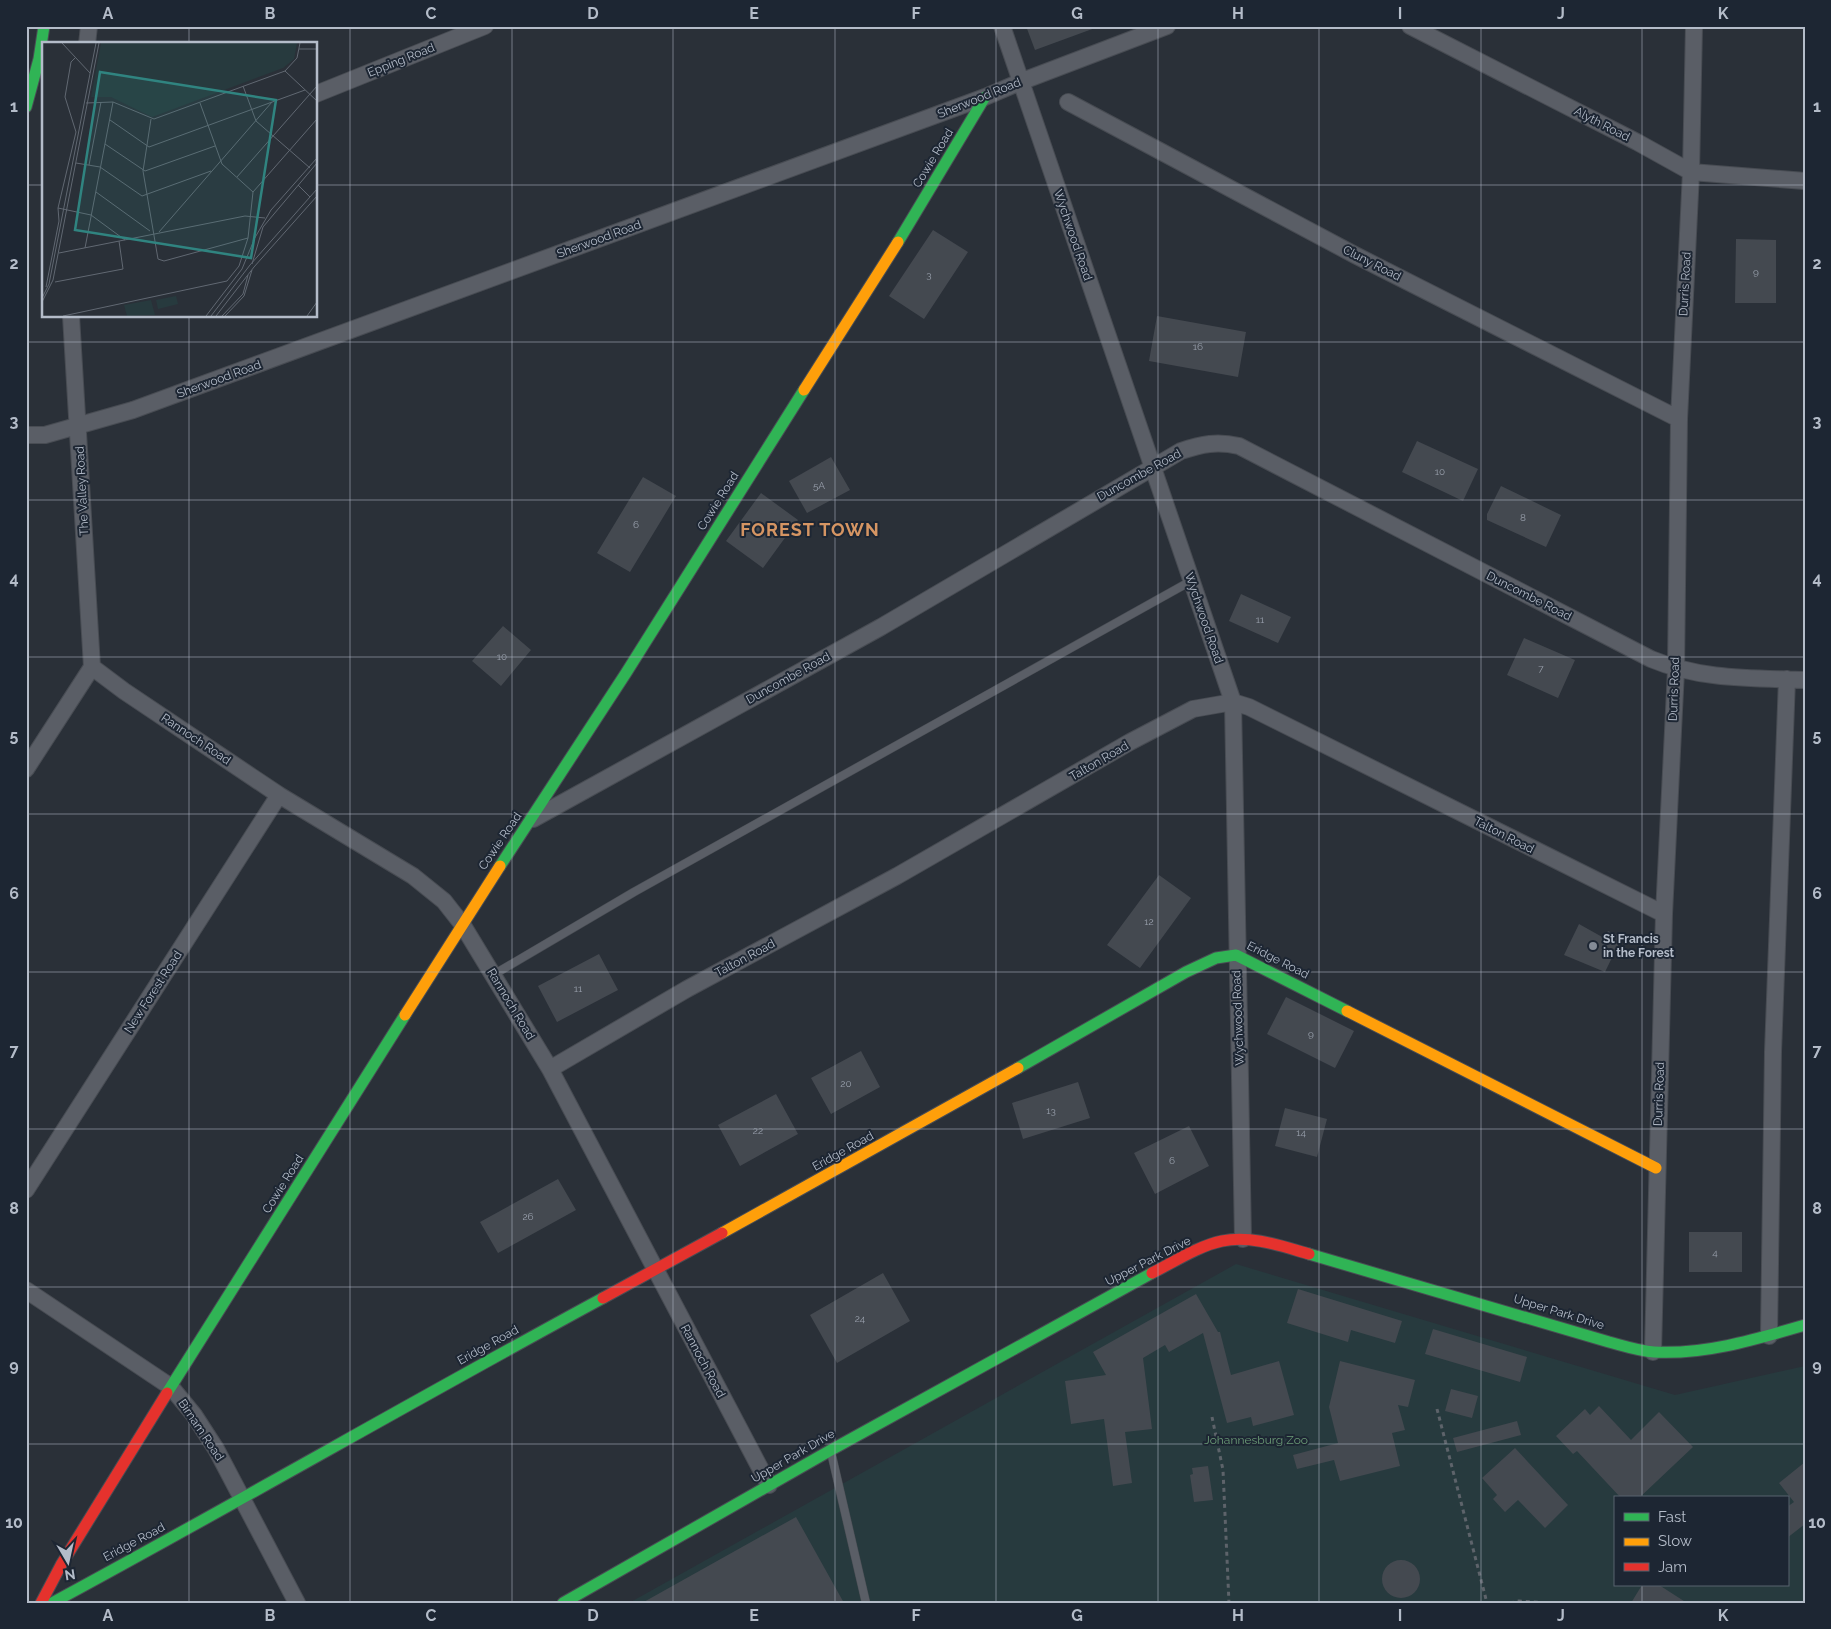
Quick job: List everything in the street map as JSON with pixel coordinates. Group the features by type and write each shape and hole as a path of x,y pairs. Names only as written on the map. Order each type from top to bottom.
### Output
{"main road":[{"path":"26,107 39,59 44,26"},
{"name":"Cowie Road","path":"41,1603 61,1565 171,1387 462,924 626,673 920,207 985,97"},
{"name":"Eridge Road","path":"52,1603 243,1500 421,1396 836,1171 1186,972 1216,958 1236,954 1656,1168"},
{"name":"Upper Park Drive","path":"563,1603 831,1450 1112,1294 1206,1246 1222,1241 1243,1239 1274,1244 1609,1342 1653,1352 1686,1351 1769,1336 1805,1325"}],"street":[{"path":"86,42 89,26"},
{"name":"Epping Road","path":"318,93 485,26"},
{"name":"Wychwood Road","path":"1002,26 1233,702 1236,954 1243,1239"},
{"name":"Sherwood Road","path":"26,435 45,436 133,410 985,97 1167,26"},
{"name":"Alyth Road","path":"1410,26 1691,172 1805,181"},
{"name":"Durris Road","path":"1653,1352 1656,1168 1664,914 1676,670 1679,418 1691,172 1694,26"},
{"name":"Cluny Road","path":"1068,102 1355,255 1679,418"},
{"name":"The Valley Road","path":"71,318 92,667"},
{"name":"Duncombe Road","path":"531,820 880,627 1181,451 1203,443 1220,442 1239,446 1676,670 1701,675 1805,680"},
{"path":"26,769 92,667"},
{"name":"Rannoch Road","path":"92,667 124,691 279,795 413,876 444,902 462,924 550,1068 769,1486"},
{"path":"1769,1336 1773,1052 1787,679"},
{"name":"Talton Road","path":"550,1068 687,989 897,876 1130,742 1193,709 1233,702 1282,723 1664,914"},
{"name":"New Forest Road","path":"26,1190 279,795"},
{"name":"Birnam Road","path":"26,1290 171,1387 194,1415 216,1449 297,1603"}],"lane":[{"path":"493,975 643,887 1191,581"},
{"path":"831,1450 866,1603"}],"path":[{"path":"1437,1409 1487,1603"},
{"path":"1212,1416 1223,1470 1229,1603"},
{"path":"1510,1603 1519,1601 1550,1603"}],"green space":[{"name":"Johannesburg Zoo","path":"1236,1264 1675,1395 1805,1366 1805,1603 629,1603"}],"building":[{"path":"1026,26 1095,26 1095,28 1035,50"},
{"path":"933,230 968,252 924,319 889,296"},
{"path":"1736,239 1776,240 1776,303 1735,303"},
{"path":"1157,316 1246,332 1238,377 1149,361"},
{"path":"1417,441 1478,469 1463,501 1402,472"},
{"path":"831,457 850,490 807,513 789,481"},
{"path":"643,477 676,496 630,572 597,553"},
{"path":"1501,486 1561,515 1546,547 1487,520 1487,514"},
{"path":"761,493 798,520 763,568 726,541"},
{"path":"1241,594 1291,617 1278,643 1229,621"},
{"path":"503,626 531,650 501,686 472,661"},
{"path":"1524,638 1575,660 1558,698 1507,675"},
{"path":"1159,875 1191,898 1140,968 1107,945"},
{"name":"St Francis in the Forest","path":"1579,924 1604,938 1608,931 1622,937 1605,972 1564,955"},
{"path":"599,954 618,990 557,1022 538,986"},
{"path":"1286,997 1354,1031 1335,1068 1267,1034"},
{"path":"861,1051 880,1087 831,1114 811,1078"},
{"path":"1078,1082 1090,1118 1023,1139 1012,1103"},
{"path":"776,1094 798,1134 740,1166 718,1125"},
{"path":"1285,1108 1327,1119 1317,1157 1275,1146"},
{"path":"1189,1126 1209,1166 1155,1194 1134,1153"},
{"path":"558,1179 576,1210 498,1253 480,1222"},
{"path":"1689,1232 1742,1232 1742,1272 1689,1272"},
{"path":"883,1273 910,1321 837,1363 810,1315"},
{"path":"1298,1289 1402,1321 1395,1343 1351,1330 1348,1342 1287,1323"},
{"path":"1196,1294 1218,1332 1220,1332 1231,1375 1279,1361 1294,1415 1253,1426 1251,1417 1227,1423 1203,1333 1169,1352 1165,1345 1143,1358 1152,1429 1125,1432 1132,1483 1113,1486 1104,1419 1071,1424 1065,1381 1106,1375 1093,1352"},
{"path":"1433,1329 1527,1357 1520,1382 1425,1354"},
{"path":"1340,1361 1415,1380 1408,1407 1398,1405 1405,1430 1392,1433 1400,1466 1340,1481 1334,1460 1297,1469 1293,1455 1338,1443 1329,1407"},
{"path":"1451,1389 1478,1396 1472,1418 1445,1411"},
{"path":"1599,1406 1631,1440 1659,1412 1693,1447 1641,1496 1619,1496 1577,1451 1573,1454 1556,1436 1585,1409 1590,1415"},
{"path":"1517,1421 1521,1435 1457,1452 1453,1438"},
{"path":"1515,1448 1568,1505 1545,1528 1518,1500 1505,1512 1493,1499 1497,1495 1482,1478"},
{"path":"1805,1462 1805,1524 1788,1537 1788,1506 1794,1502 1779,1483"},
{"path":"1208,1466 1213,1500 1194,1502 1190,1475 1193,1474 1192,1468"},
{"path":"796,1517 844,1603 642,1603"},
{"path":"1401,1560 1414,1566 1420,1579 1414,1592 1401,1598 1388,1592 1382,1579 1388,1566"},
{"path":"1641,1586 1661,1586 1687,1603 1631,1603"}],"traffic: fast":[{"path":"26,107 39,59 44,26"},
{"path":"898,242 985,97"},
{"path":"500,866 626,673 804,390"},
{"path":"1018,1068 1186,972 1216,958 1236,955 1347,1011"},
{"path":"167,1393 405,1015"},
{"path":"1309,1254 1609,1342 1648,1351 1692,1351 1731,1345 1805,1325"},
{"path":"563,1603 831,1450 1152,1273"},
{"path":"52,1603 603,1298"}],"traffic: slow":[{"path":"804,390 898,242"},
{"path":"405,1015 500,866"},
{"path":"1347,1011 1656,1168"},
{"path":"722,1233 1018,1068"}],"traffic: jam":[{"path":"603,1298 722,1233"},
{"path":"1152,1273 1186,1255 1222,1241 1255,1240 1309,1254"},
{"path":"41,1603 61,1565 167,1393"}],"place":[{"name":"St Francis in the Forest","path":"1593,946"}],"district":[{"name":"FOREST TOWN","path":"810,529"}]}
